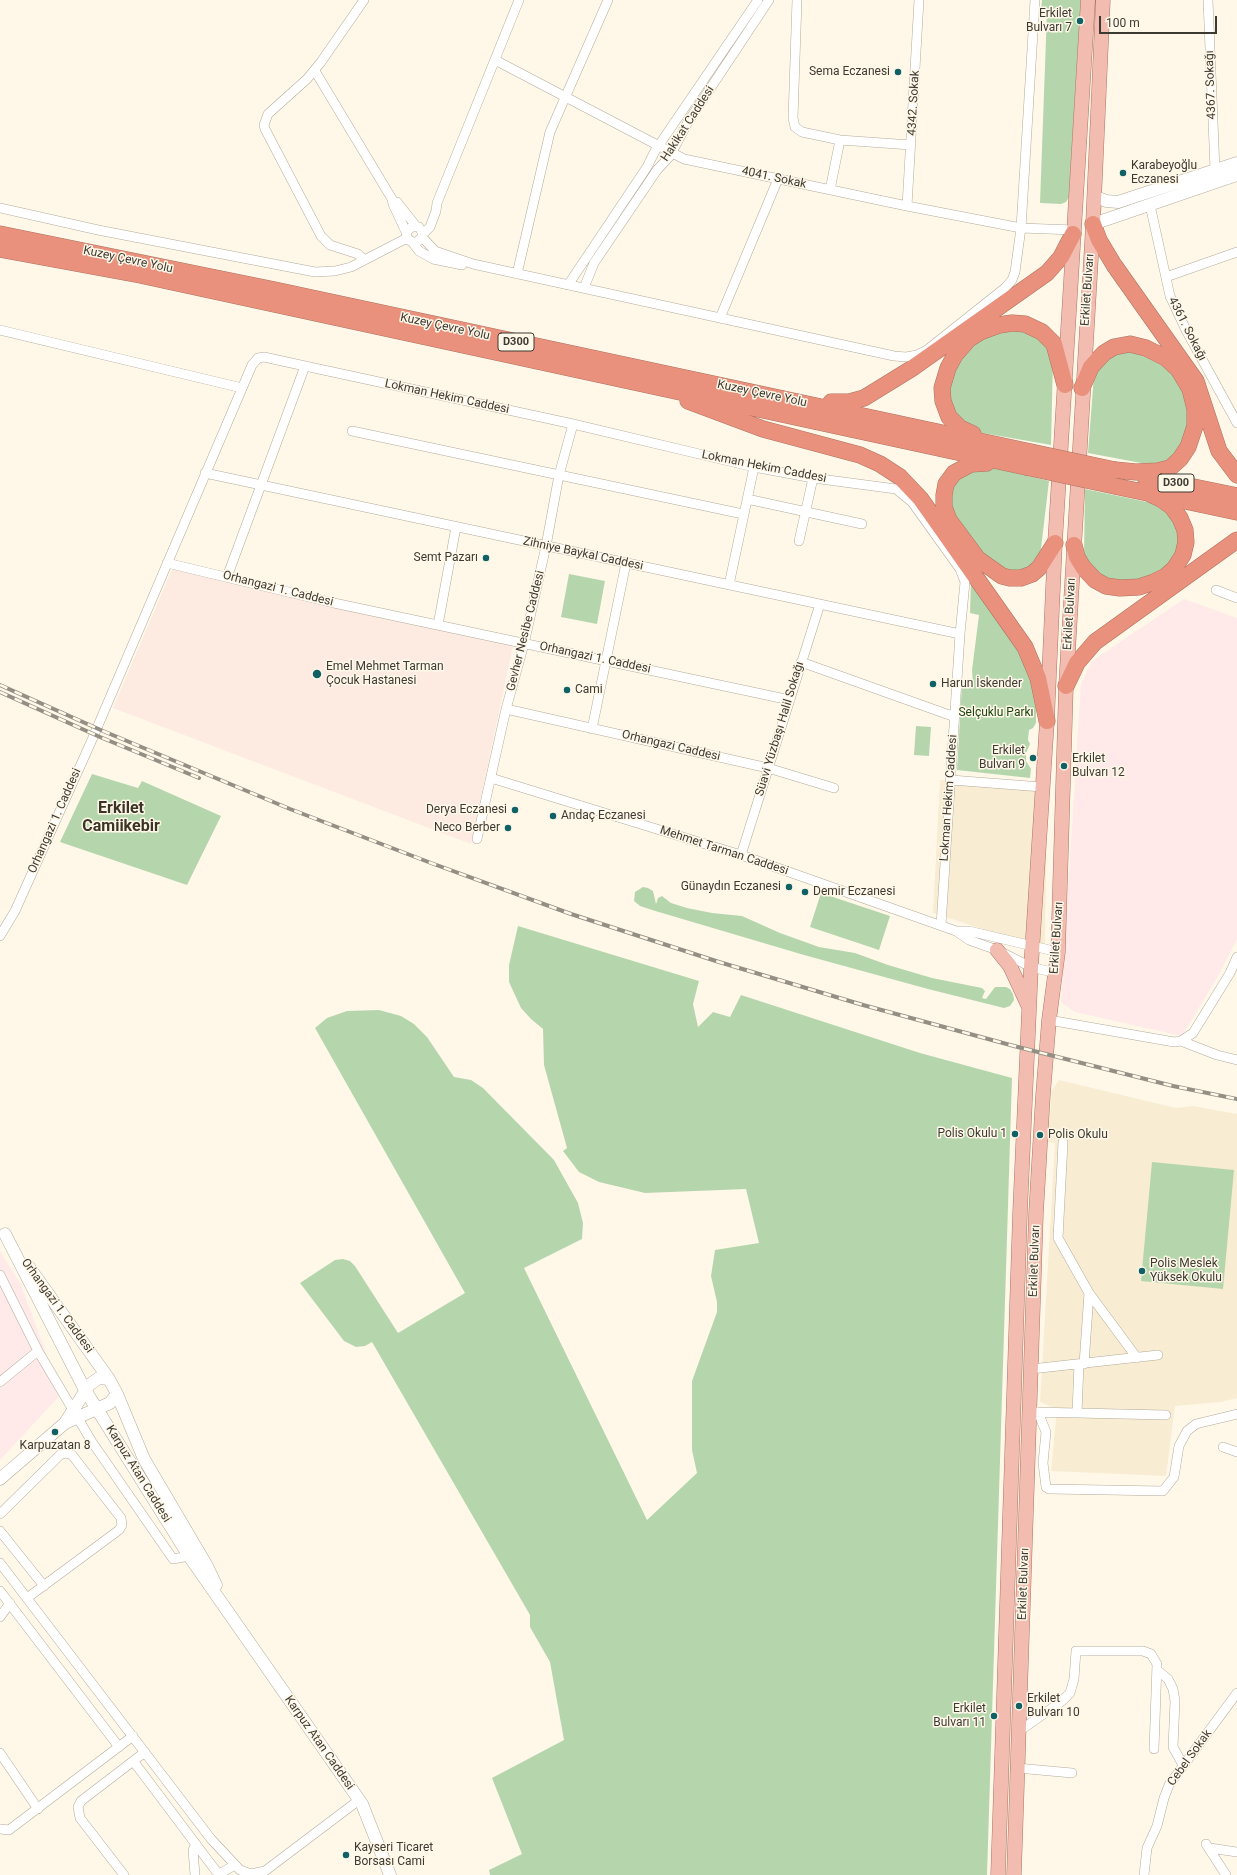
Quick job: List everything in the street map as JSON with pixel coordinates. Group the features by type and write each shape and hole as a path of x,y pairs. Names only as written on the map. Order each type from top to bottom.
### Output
{"highway":[{"path":"1093,224 1099,240 1114,265 1196,381 1219,451 1237,475"},
{"path":"717,384 750,385 832,402 849,402 864,398 911,369 1039,279 1061,257 1074,232"},
{"name":"Kuzey Çevre Yolu","path":"0,234 717,384 1115,470"},
{"name":"Kuzey Çevre Yolu","path":"0,249 140,275 1148,493"},
{"path":"1007,446 960,428 953,422 946,412 942,394 943,381 951,361 964,343 980,332 999,325 1018,323 1031,326 1042,332 1054,344 1065,385"},
{"path":"1082,388 1091,367 1104,353 1114,347 1130,344 1146,348 1166,358 1178,369 1190,389 1195,408 1195,426 1188,447 1180,459 1170,468 1158,471 1136,472 1115,470"},
{"path":"656,387 739,421 860,455 880,464 900,477 922,501 1025,647 1038,678 1047,722"},
{"path":"1000,462 971,464 958,469 950,477 944,489 944,501 946,514 953,526 978,559 996,573 1010,578 1021,578 1036,571 1055,543"},
{"name":"D300","path":"1115,470 1237,496"},
{"path":"1074,545 1080,562 1086,572 1095,580 1106,586 1120,588 1139,587 1166,576 1183,555 1186,542 1185,530 1180,518 1172,507 1161,499 1148,493"},
{"name":"D300","path":"1148,493 1237,512"},
{"path":"1066,686 1077,662 1095,642 1237,540"}],"main road":[{"name":"Erkilet Bulvarı","path":"998,1875 1020,1213 1032,946 1047,722 1055,543 1088,0"},
{"name":"Erkilet Bulvarı","path":"1014,1875 1018,1732 1034,1412 1031,1369 1040,1135 1049,1020 1058,952 1066,686 1082,388 1093,224 1103,0"},
{"path":"997,950 1018,979 1022,995 1030,1007"}],"street":[{"path":"364,0 314,71 268,114 265,121 265,129 321,236 330,244 358,254 364,260"},
{"path":"409,237 410,227 420,231 430,227 436,211 437,203 519,0"},
{"path":"517,274 550,132 564,95 608,0"},
{"name":"Hakikat Caddesi","path":"568,285 758,0"},
{"name":"Hakikat Caddesi","path":"584,288 594,263 657,170 672,152 688,122 769,0"},
{"path":"797,0 794,124 802,132 840,140 911,145"},
{"name":"4342. Sokak","path":"907,206 919,0"},
{"path":"314,71 392,199 396,201 435,251 473,264 900,357 917,355 927,350 1008,284 1015,272 1021,228 1035,0"},
{"name":"4367. Sokağı","path":"1208,0 1215,170"},
{"name":"4041. Sokak","path":"495,60 684,158 907,206 1021,228 1074,232"},
{"path":"830,190 840,140"},
{"path":"1094,196 1106,201 1118,202 1237,163"},
{"path":"1093,224 1237,175"},
{"path":"720,318 778,179"},
{"path":"392,199 392,204 409,237 419,251 433,259 463,265 473,264"},
{"name":"4361. Sokağı","path":"1150,205 1170,296 1180,319 1237,423"},
{"path":"0,208 98,230 315,272 343,270 409,237"},
{"path":"409,237 419,242 420,231"},
{"path":"1166,277 1237,252"},
{"path":"0,330 242,388"},
{"name":"Lokman Hekim Caddesi","path":"166,563 253,362 260,357 573,424 754,467 812,478 896,489 907,496 962,574 965,587 960,634 941,926"},
{"path":"227,577 262,486 305,366"},
{"name":"Gevher Nesibe Caddesi","path":"477,839 506,709 524,644 546,546 559,475 573,424"},
{"path":"352,431 743,514"},
{"path":"729,585 754,467"},
{"name":"Zihniye Baykal Caddesi","path":"205,473 960,634"},
{"path":"799,541 812,478"},
{"path":"746,499 862,524"},
{"path":"438,625 456,527"},
{"name":"Orhangazi 1. Caddesi","path":"0,936 15,911 91,742 166,563 334,603 790,700"},
{"path":"592,729 626,563"},
{"path":"1216,590 1237,598"},
{"name":"Süavi Yüzbaşı Halil Sokağı","path":"741,854 820,604"},
{"path":"801,662 955,717"},
{"name":"Orhangazi Caddesi","path":"506,709 768,768 834,788"},
{"name":"Mehmet Tarman Caddesi","path":"491,778 741,854 956,931 969,940 997,950 1031,967 1056,973"},
{"path":"951,780 1042,787"},
{"name":"Mehmet Tarman Caddesi","path":"956,931 969,931 1058,952"},
{"path":"1181,1042 1193,1033 1233,974 1237,957"},
{"path":"1049,1020 1181,1042 1217,1055 1237,1060"},
{"path":"1063,1142 1058,1238 1089,1293 1137,1358"},
{"name":"Orhangazi 1. Caddesi","path":"3,1229 109,1379"},
{"name":"Orhangazi 1. Caddesi","path":"3,1229 85,1390"},
{"path":"0,1275 38,1351 92,1442 173,1559 189,1556"},
{"path":"1077,1413 1089,1293"},
{"path":"0,1382 38,1351"},
{"path":"1031,1369 1158,1355"},
{"path":"0,1479 75,1414 89,1384 99,1378 109,1379"},
{"name":"Karpuz Atan Caddesi","path":"109,1379 117,1394 144,1458 207,1566 232,1618"},
{"name":"Karpuz Atan Caddesi","path":"85,1390 189,1556 359,1800 390,1875"},
{"path":"75,1414 98,1410 110,1403 117,1394"},
{"path":"1034,1412 1166,1415"},
{"path":"1034,1412 1046,1432 1043,1464 1046,1487 1049,1489 1163,1491 1174,1477 1179,1446 1187,1431 1196,1424 1237,1414"},
{"path":"1223,1446 1237,1452"},
{"path":"0,1514 61,1454 66,1453 72,1455 121,1518 122,1525 119,1530 28,1598"},
{"path":"0,1531 44,1586"},
{"path":"0,1563 211,1839 240,1870 251,1874 265,1870 359,1800"},
{"path":"0,1591 119,1747"},
{"path":"0,1617 10,1603"},
{"path":"1018,1732 1062,1701 1070,1693 1074,1679 1076,1651 1146,1652 1151,1654 1156,1660 1157,1670 1154,1748"},
{"path":"1157,1670 1168,1680 1174,1689 1175,1701 1173,1747 1183,1765"},
{"name":"Cebel Sokak","path":"1144,1875 1147,1848 1157,1826 1169,1785 1237,1693"},
{"path":"0,1829 10,1830 133,1736"},
{"path":"124,1875 80,1818 78,1811 81,1801 134,1762 145,1752"},
{"path":"0,1753 38,1809"},
{"path":"134,1762 217,1872 223,1872 235,1865"},
{"path":"1017,1768 1072,1773"},
{"path":"195,1875 193,1850 196,1844"},
{"path":"1226,1875 1208,1846 1237,1852"}],"shaded area":[{"name":"Emel Mehmet Tarman Çocuk Hastanesi","path":"173,567 514,641 471,844 113,708"},
{"path":"1184,599 1237,618 1237,939 1218,976 1182,1036 1075,1012 1061,1002 1081,684 1092,661"},
{"path":"940,780 1047,788 1045,949 933,913"},
{"name":"Polis Meslek Yüksek Okulu","path":"1059,1080 1176,1108 1193,1106 1237,1114 1237,1398 1221,1402 1175,1406 1166,1476 1051,1471 1057,1409 1040,1402 1055,1143 1048,1142 1052,1090"},
{"path":"0,1251 21,1285 61,1394 0,1460"}],"green space":[{"path":"1042,0 1081,0 1069,197 1066,202 1061,204 1040,203 1047,11 1041,10"},
{"path":"1011,327 1040,336 1053,360 1051,445 977,432 961,424 946,393 966,346"},
{"path":"1125,348 1171,367 1192,412 1178,455 1157,466 1088,453 1094,375 1100,363"},
{"path":"970,467 996,468 1049,481 1040,557 1028,571 997,570 951,515 948,490"},
{"path":"1085,489 1161,505 1180,526 1176,558 1149,580 1103,580 1084,556"},
{"path":"569,574 605,581 597,624 561,617"},
{"name":"Selçuklu Parkı","path":"971,581 1024,651 1036,705 1036,723 1033,728 1029,730 1028,740 1030,744 1026,753 1026,761 1031,769 1030,778 957,770 962,684 973,685 972,670 979,615 970,613"},
{"path":"916,726 931,727 929,756 914,755"},
{"path":"92,774 138,788 142,781 221,816 187,885 60,842"},
{"path":"643,887 653,891 656,904 658,898 662,896 671,903 687,908 712,913 742,916 780,933 819,947 855,953 888,965 932,978 982,988 985,991 982,998 986,999 995,987 1006,987 1010,989 1014,1000 1010,1006 1004,1008 804,955 652,910 640,906 634,901 635,892"},
{"path":"821,893 890,916 879,950 810,927"},
{"path":"518,926 699,981 693,1004 698,1027 713,1012 730,1017 741,995 920,1053 1012,1078 987,1875 490,1875 489,1870 522,1854 492,1778 564,1740 550,1662 530,1627 530,1615 372,1342 365,1346 356,1347 344,1341 300,1283 335,1260 343,1259 350,1261 355,1266 398,1333 465,1293 315,1028 327,1018 347,1011 379,1010 401,1016 414,1024 427,1037 454,1077 471,1080 483,1088 554,1160 578,1203 583,1223 582,1239 524,1268 647,1520 697,1473 692,1450 692,1381 717,1312 717,1302 711,1276 715,1250 759,1243 746,1189 645,1193 599,1182 579,1172 563,1151 567,1148 544,1065 543,1029 521,1008 509,982 509,965"},
{"path":"1152,1162 1234,1170 1223,1289 1141,1281"}],"railway":[{"path":"0,685 103,731 290,809 431,863 571,914 719,962 863,1005 1014,1046 1173,1086 1237,1099"},
{"path":"0,692 100,737 199,778"}],"place":[{"name":"Erkilet Bulvarı 7","path":"1080,21"},
{"name":"Sema Eczanesi","path":"898,72"},
{"name":"Karabeyoğlu Eczanesi","path":"1123,173"},
{"name":"Semt Pazarı","path":"486,558"},
{"name":"Emel Mehmet Tarman Çocuk Hastanesi","path":"317,674"},
{"name":"Harun İskender","path":"933,684"},
{"name":"Cami","path":"567,690"},
{"name":"Erkilet Bulvarı 9","path":"1033,758"},
{"name":"Erkilet Bulvarı 12","path":"1064,766"},
{"name":"Derya Eczanesi","path":"515,810"},
{"name":"Andaç Eczanesi","path":"553,816"},
{"name":"Neco Berber","path":"508,828"},
{"name":"Günaydın Eczanesi","path":"789,887"},
{"name":"Demir Eczanesi","path":"805,892"},
{"name":"Polis Okulu 1","path":"1015,1134"},
{"name":"Polis Okulu","path":"1040,1135"},
{"name":"Polis Meslek Yüksek Okulu","path":"1142,1271"},
{"name":"Karpuzatan 8","path":"55,1432"},
{"name":"Erkilet Bulvarı 10","path":"1019,1706"},
{"name":"Erkilet Bulvarı 11","path":"994,1716"},
{"name":"Kayseri Ticaret Borsası Cami","path":"346,1855"}],"district":[{"name":"Erkilet Camiikebir","path":"121,818"}]}
